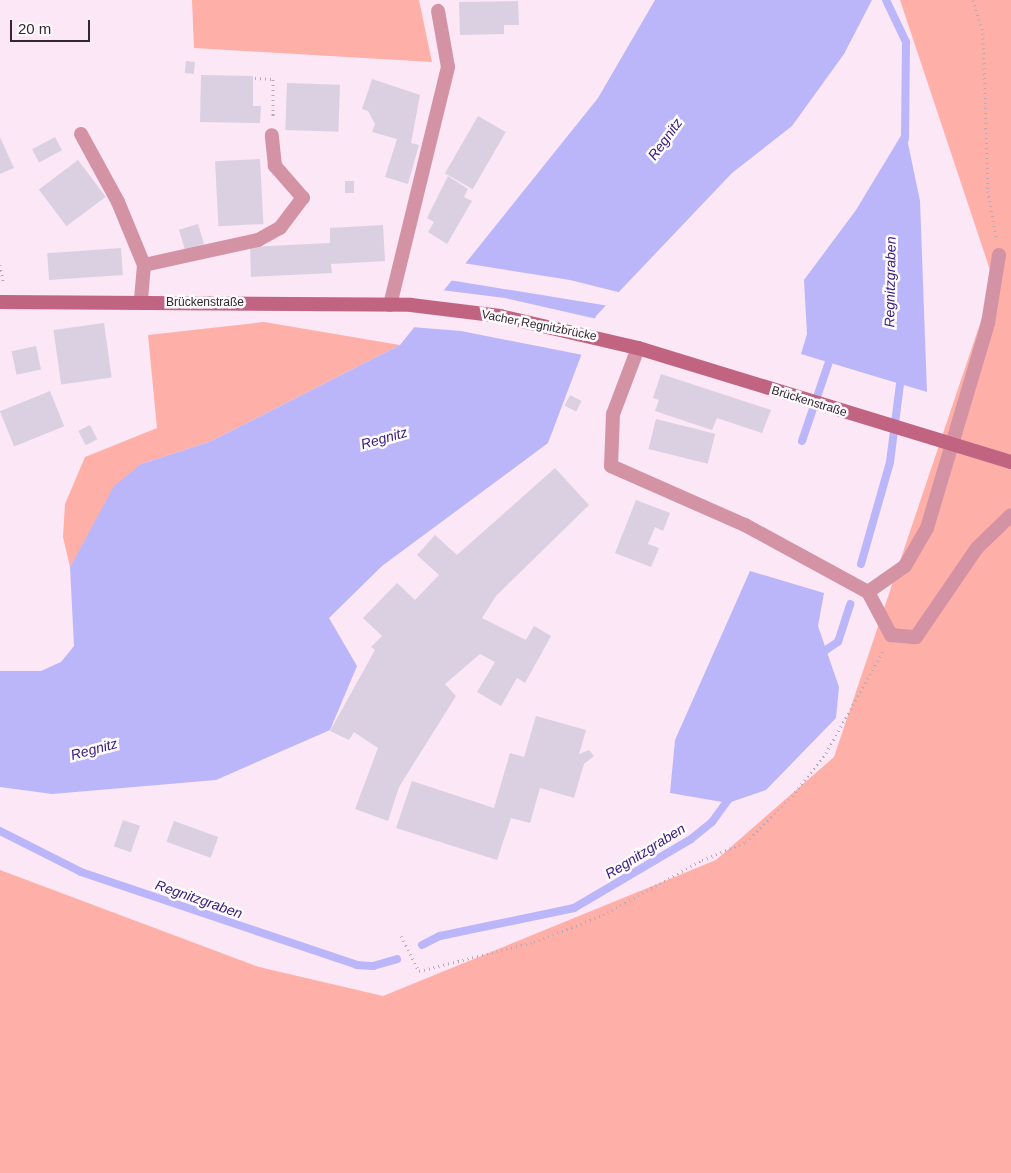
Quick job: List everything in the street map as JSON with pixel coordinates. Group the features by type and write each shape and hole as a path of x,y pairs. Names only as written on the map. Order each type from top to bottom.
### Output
{"main road":[{"name":"Brückenstraße","path":"0,302 411,305"},
{"name":"Vacher Regnitzbrücke","path":"411,305 500,316 608,340"},
{"name":"Brückenstraße","path":"608,340 758,387 1011,462"}],"street":[{"path":"390,305 448,67 438,11"},
{"path":"81,134 118,202 144,265 141,303"},
{"path":"144,265 258,240 280,228 303,198 275,166 272,135"},
{"path":"868,592 905,566 927,528 981,347 999,256"},
{"path":"638,348 613,414 611,466 745,525 868,592 891,635 916,637 977,548 1011,515"}],"path":[{"path":"972,0 983,33 988,191 999,256"},
{"path":"255,78 273,80 272,135"},
{"path":"401,936 419,971 534,942 603,915 647,888 746,842 792,796 826,753 891,635"}],"shaded area":[{"path":"192,0 419,0 432,62 194,48"},
{"path":"900,0 1011,0 1011,1173 0,1173 0,870 259,967 383,996 716,860 834,757 994,282"},
{"path":"264,322 400,345 209,442 141,464 91,530 70,567 63,537 65,504 85,457 157,428 148,335"}],"water":[{"name":"Regnitz","path":"655,0 872,0 844,54 792,126 732,173 596,316 548,443 382,566 329,618 357,666 330,730 216,780 52,794 0,787 0,671 41,671 61,662 74,646 70,567 114,486 141,464 209,442 400,345 598,98"},
{"path":"905,129 920,201 927,392 801,354 807,334 804,280 856,210"},
{"path":"750,571 824,593 818,626 839,687 836,718 766,790 728,803 670,793 675,740"}],"pier":[{"path":"463,263 570,280 622,293 609,306 449,280"},
{"path":"441,290 505,298 597,319 583,355 461,331 411,327"}],"building":[{"path":"518,1 519,25 504,25 504,34 460,35 459,2"},
{"path":"186,61 195,62 194,74 185,73"},
{"path":"201,75 253,76 253,106 261,106 260,123 200,122"},
{"path":"372,79 420,95 411,143 419,145 408,184 385,177 397,139 372,132 375,124 368,111 362,109"},
{"path":"287,83 340,85 338,132 285,130"},
{"path":"478,116 506,132 473,189 445,173"},
{"path":"0,137 14,168 0,174"},
{"path":"55,137 62,150 39,162 32,149"},
{"path":"260,159 263,224 218,226 215,161"},
{"path":"78,160 106,197 67,226 39,189"},
{"path":"448,176 468,189 464,197 472,201 447,244 428,232 434,222 427,218"},
{"path":"345,181 354,181 354,193 345,193"},
{"path":"198,224 204,244 185,250 179,230"},
{"path":"383,225 385,261 331,264 332,273 251,277 250,247 330,243 330,228"},
{"path":"121,248 123,275 49,280 47,253"},
{"path":"104,323 112,377 61,385 53,330"},
{"path":"36,346 41,369 17,375 12,351"},
{"path":"661,374 771,410 762,433 717,418 712,430 655,411 659,400 653,398"},
{"path":"50,391 64,426 14,446 0,411"},
{"path":"570,395 582,401 576,412 565,406"},
{"path":"656,419 715,434 708,464 649,449"},
{"path":"90,425 97,439 86,445 78,431"},
{"path":"555,468 589,505 496,596 482,618 526,640 534,626 551,636 525,683 517,678 501,706 477,692 495,662 480,654 445,684 456,696 399,787 388,821 355,809 378,748 354,732 349,740 330,731 375,650 371,647 382,636 363,618 397,583 415,600 439,575 417,555 435,535 457,555"},
{"path":"636,500 670,513 663,531 655,527 648,544 659,548 651,567 615,553"},
{"path":"536,716 586,730 579,754 589,750 594,756 584,764 574,798 540,788 530,823 511,818 497,860 396,828 412,781 494,808 510,753 524,757"},
{"path":"123,820 140,826 131,852 114,846"},
{"path":"174,821 218,837 211,858 166,842"}],"waterway":[{"name":"Regnitzgraben","path":"886,0 906,42 905,139"},
{"path":"802,441 832,353"},
{"name":"Regnitzgraben","path":"861,564 890,462 901,376"},
{"name":"Regnitzgraben","path":"817,656 838,642 850,604"},
{"name":"Regnitzgraben","path":"422,945 440,936 574,908 691,839 712,822 732,794"},
{"name":"Regnitzgraben","path":"0,831 81,872 357,965 373,966 397,959"}]}
